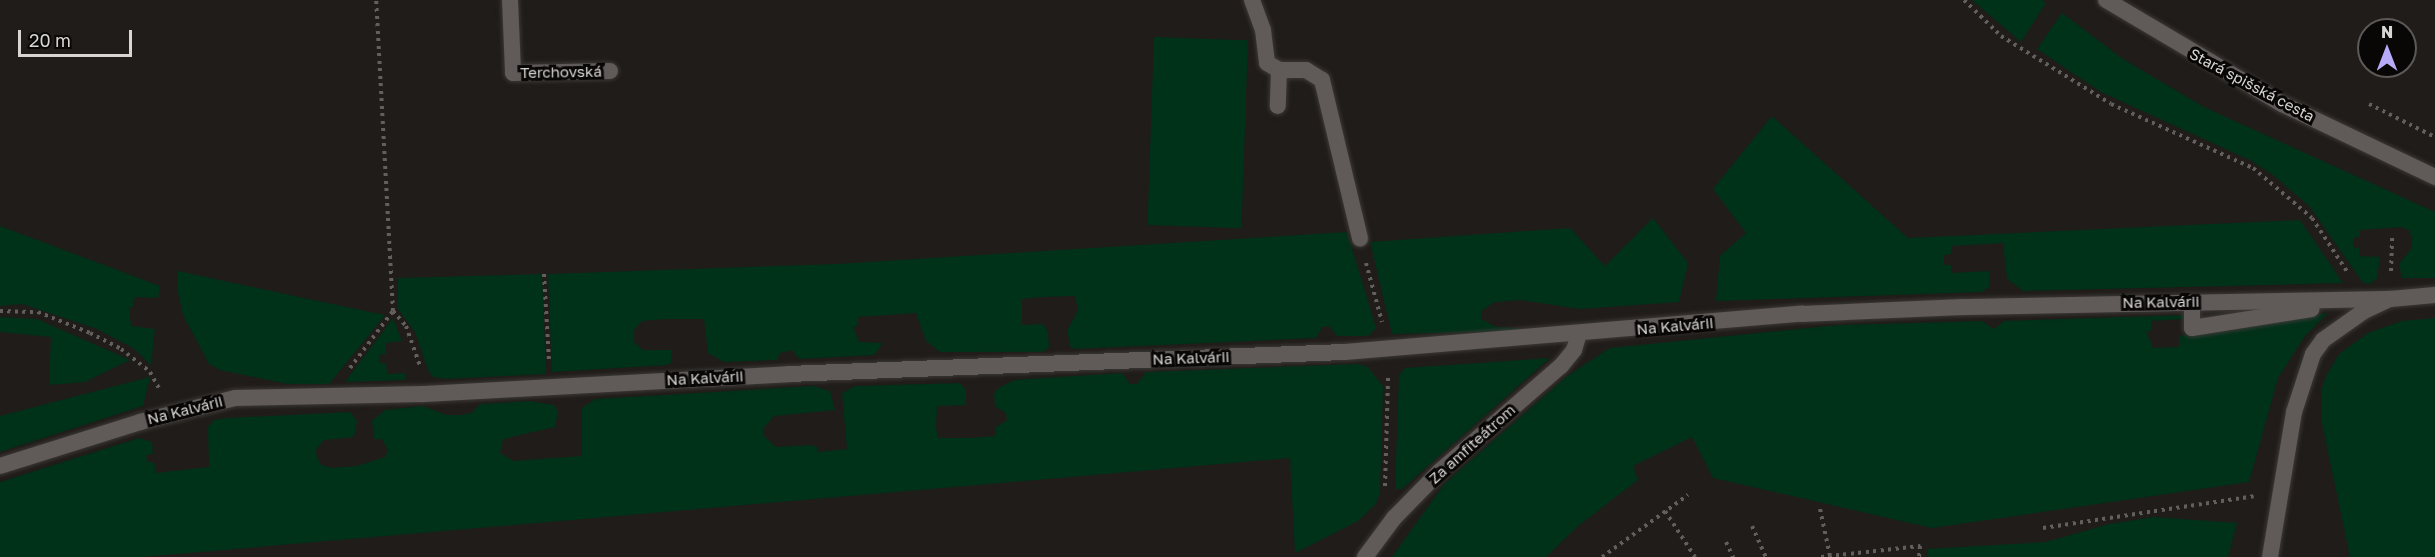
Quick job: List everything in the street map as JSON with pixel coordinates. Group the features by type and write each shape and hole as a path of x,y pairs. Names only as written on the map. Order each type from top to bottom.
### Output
{"street":[{"name":"Terchovská","path":"510,0 513,73 610,71"},
{"path":"1251,0 1263,30 1267,63 1279,69 1306,69 1322,80 1360,238"},
{"name":"Stará spišská cesta","path":"2106,0 2283,104 2435,177"},
{"path":"1278,106 1279,69"},
{"name":"Na Kalvárii","path":"0,466 201,403 235,398 330,394 423,394 1389,349 1802,314 2192,302 2361,301 2435,295"},
{"path":"2270,557 2301,382 2313,354 2340,326 2390,299"},
{"path":"2192,302 2192,328 2361,301"},
{"name":"Za amfiteátrom","path":"1365,557 1394,518 1440,471 1561,366 1574,350 1579,334"}],"path":[{"path":"376,0 393,311 406,326 414,344 423,394"},
{"path":"1964,0 2001,36 2111,104 2253,168 2271,181 2312,218 2347,271 2361,301"},
{"path":"2369,104 2435,137"},
{"path":"1360,238 1389,349 1385,495"},
{"path":"544,274 550,387"},
{"path":"0,311 38,312 121,349 150,372"},
{"path":"330,394 393,311"},
{"path":"2043,528 2281,493"},
{"path":"1602,557 1688,495"},
{"path":"1820,509 1830,556"},
{"path":"1665,511 1695,557"},
{"path":"1752,526 1766,557"},
{"path":"1726,542 1733,557"},
{"path":"1821,557 1920,546 1919,557"}],"green space":[{"path":"1972,0 2042,0 2046,3 2021,42"},
{"path":"2062,13 2123,59 2204,107 2435,212 2435,278 2402,278 2399,264 2411,249 2412,239 2409,230 2401,227 2360,230 2360,237 2354,237 2353,247 2359,248 2359,256 2380,257 2377,278 2370,284 2363,283 2310,207 2273,175 2252,161 2101,92 2037,49"},
{"path":"1154,37 1248,40 1241,228 1147,225"},
{"path":"1772,116 1908,238 2300,220 2343,283 2023,291 2007,279 2003,243 1951,246 1951,254 1944,255 1944,265 1951,265 1951,273 1989,271 1989,287 1982,292 1716,301 1720,256 1746,233 1713,189"},
{"path":"1653,218 1688,263 1679,302 1580,309 1520,300 1495,302 1481,311 1481,319 1496,327 1522,328 1522,331 1392,334 1370,242 1570,228 1605,266"},
{"path":"0,226 160,286 158,298 135,297 133,307 129,307 131,326 155,329 151,365 133,348 97,329 22,304 0,306"},
{"path":"1347,232 1376,328 1368,336 1337,336 1329,326 1322,327 1316,338 1075,349 1070,346 1067,331 1078,310 1075,296 1042,297 1022,299 1022,325 1043,324 1048,332 1049,347 1043,352 940,352 926,341 916,313 858,317 858,326 853,327 859,342 883,343 874,355 799,359 792,350 780,353 777,360 724,362 708,353 704,319 667,319 642,321 634,330 634,342 643,350 672,350 671,363 667,365 552,372 548,274 836,264"},
{"path":"178,271 385,315 329,384 288,384 220,370 209,364 183,315 177,288"},
{"path":"542,274 546,374 446,379 433,377 428,370 415,332 398,309 398,278"},
{"path":"2328,313 2305,336 2278,378 2249,482 1932,528 1713,478 1692,437 1633,466 1638,480 1578,526 1546,557 1392,557 1445,483 1567,376 1610,348 1838,325 1982,321 1994,329 2004,321 2184,315 2184,319 2151,321 2151,331 2146,331 2153,348 2179,347 2179,336"},
{"path":"0,317 37,319 130,360 85,382 49,385 51,337 0,332"},
{"path":"393,318 402,341 386,343 386,354 379,355 379,363 386,363 387,374 405,373 405,380 345,382"},
{"path":"2435,318 2435,557 2350,557 2322,423 2322,388 2326,376 2339,354 2368,333 2402,321"},
{"path":"1550,358 1402,489 1395,489 1399,375 1405,368"},
{"path":"1357,364 1367,366 1383,386 1380,492 1376,504 1358,521 1295,553 1290,458 142,557 0,557 0,482 139,438 152,442 153,454 146,455 147,462 154,462 156,473 209,467 208,427 214,420 228,418 350,412 357,421 354,437 324,440 315,451 320,464 331,468 357,466 385,457 388,450 382,439 374,439 372,421 385,410 423,406 446,415 460,415 471,413 480,404 530,401 554,405 558,412 555,427 503,439 500,453 514,461 582,456 582,408 595,399 814,386 830,391 835,410 774,416 763,429 764,436 776,447 811,445 817,447 817,452 847,449 842,393 855,386 960,383 966,390 966,405 937,406 938,438 971,438 996,436 996,427 1007,420 1006,413 995,406 994,394 997,389 1014,380 1122,373 1130,384 1137,384 1146,372"},
{"path":"150,377 143,406 0,452 0,416"},
{"path":"2154,517 2237,523 2228,557 1927,557 1928,549 2046,542 2109,524"}]}
